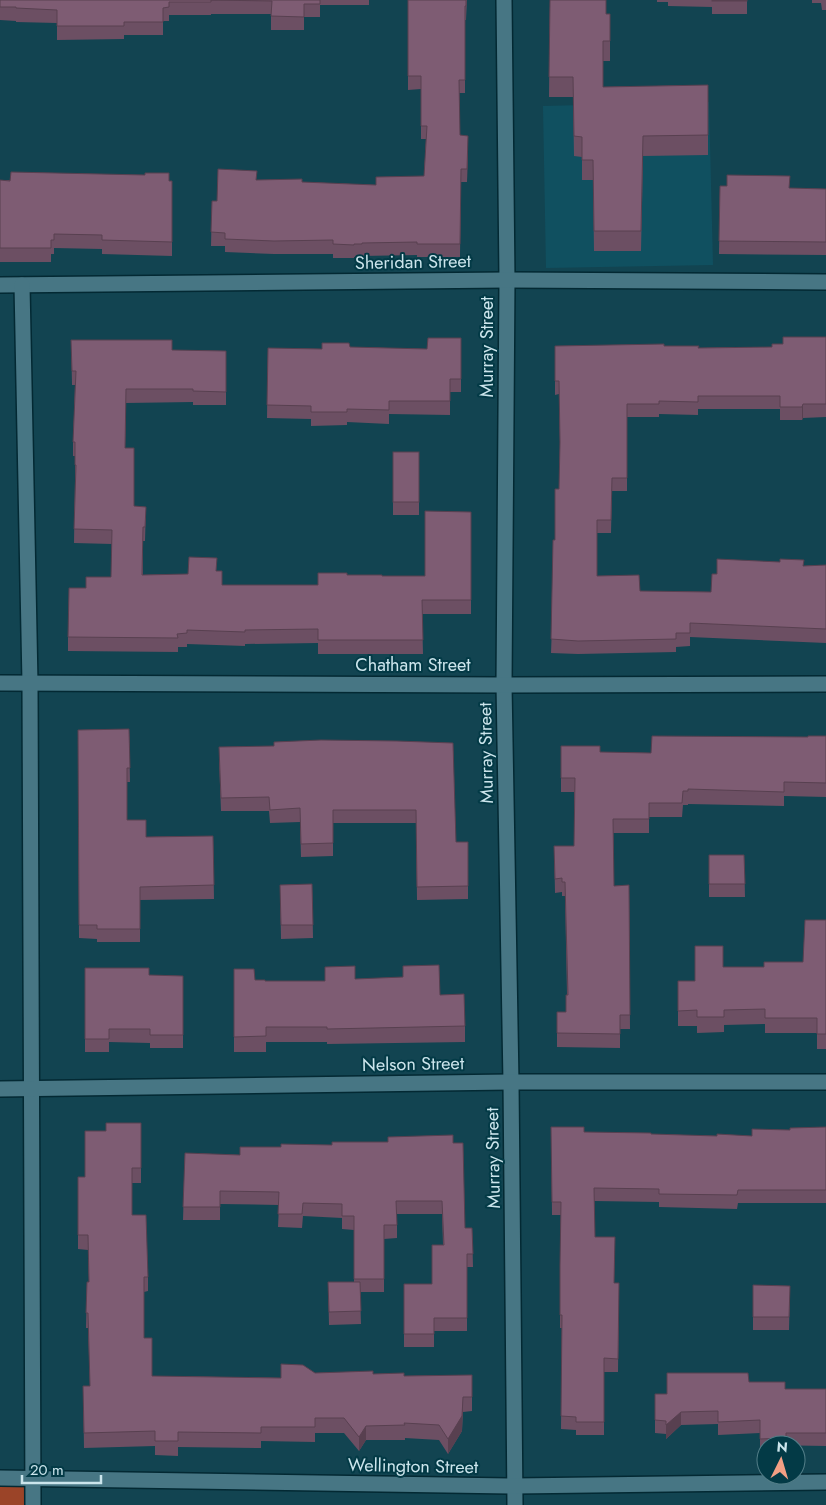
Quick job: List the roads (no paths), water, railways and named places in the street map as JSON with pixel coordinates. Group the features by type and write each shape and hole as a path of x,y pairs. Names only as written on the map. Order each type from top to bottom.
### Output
{"street":[{"name":"Murray Street","path":"504,0 507,280 504,685 511,1082 515,1505"},
{"name":"Sheridan Street","path":"0,285 507,280 826,282"},
{"path":"22,284 30,683 33,1505"},
{"name":"Chatham Street","path":"0,684 826,684"},
{"name":"Nelson Street","path":"0,1088 511,1082 826,1082"},
{"name":"Wellington Street","path":"0,1478 514,1486 826,1482"}]}
